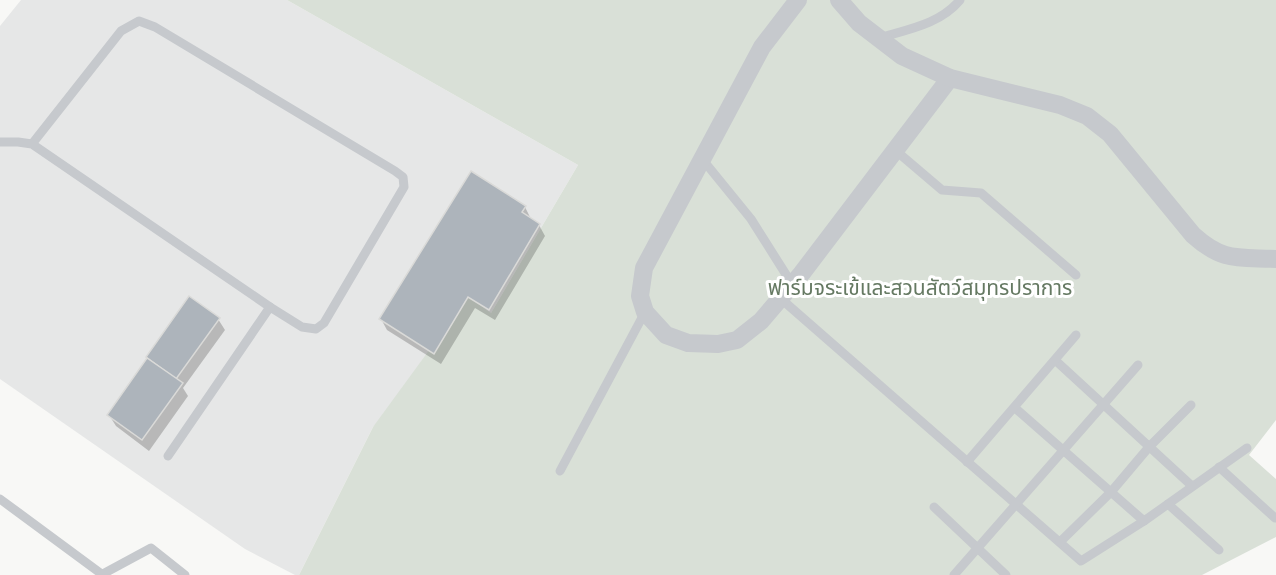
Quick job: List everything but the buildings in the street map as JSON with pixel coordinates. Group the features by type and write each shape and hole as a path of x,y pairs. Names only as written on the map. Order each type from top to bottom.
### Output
{"street":[{"path":"798,0 762,46 703,160 661,233 645,268 640,296 645,312 666,335 688,343 718,344 737,340 761,321 950,78"},
{"path":"839,0 858,22 903,56 950,78 1060,105 1087,116 1110,134 1193,235 1207,248 1226,257 1276,259"}],"lane":[{"path":"879,38 929,23 950,13 960,0"},
{"path":"0,142 32,144 270,307 302,327 316,329 324,323 404,187 403,177 155,27 139,21 121,31 32,144"},
{"path":"895,150 942,190 981,193 1076,275"},
{"path":"703,160 751,219 786,291 967,462 1081,561 1144,521 1247,448"},
{"path":"168,456 270,307"},
{"path":"560,471 645,312"},
{"path":"967,462 1016,408 1076,335"},
{"path":"1055,360 1192,486"},
{"path":"954,575 1138,365"},
{"path":"1060,542 1111,492 1149,447 1191,405"},
{"path":"1016,408 1144,521"},
{"path":"1220,467 1275,518"},
{"path":"0,499 102,575 151,548 185,575"},
{"path":"1168,504 1219,550"},
{"path":"934,507 1006,575"}],"shaded area":[{"path":"21,0 287,0 578,165 491,313 373,427 299,575 245,549 0,379 0,26"}],"green space":[{"name":"ฟาร์มจระเข้และสวนสัตว์สมุทรปราการ","path":"287,0 1276,0 1276,420 1249,455 1276,479 1276,537 1202,575 299,575 373,427 468,297 491,313 578,165"}]}
